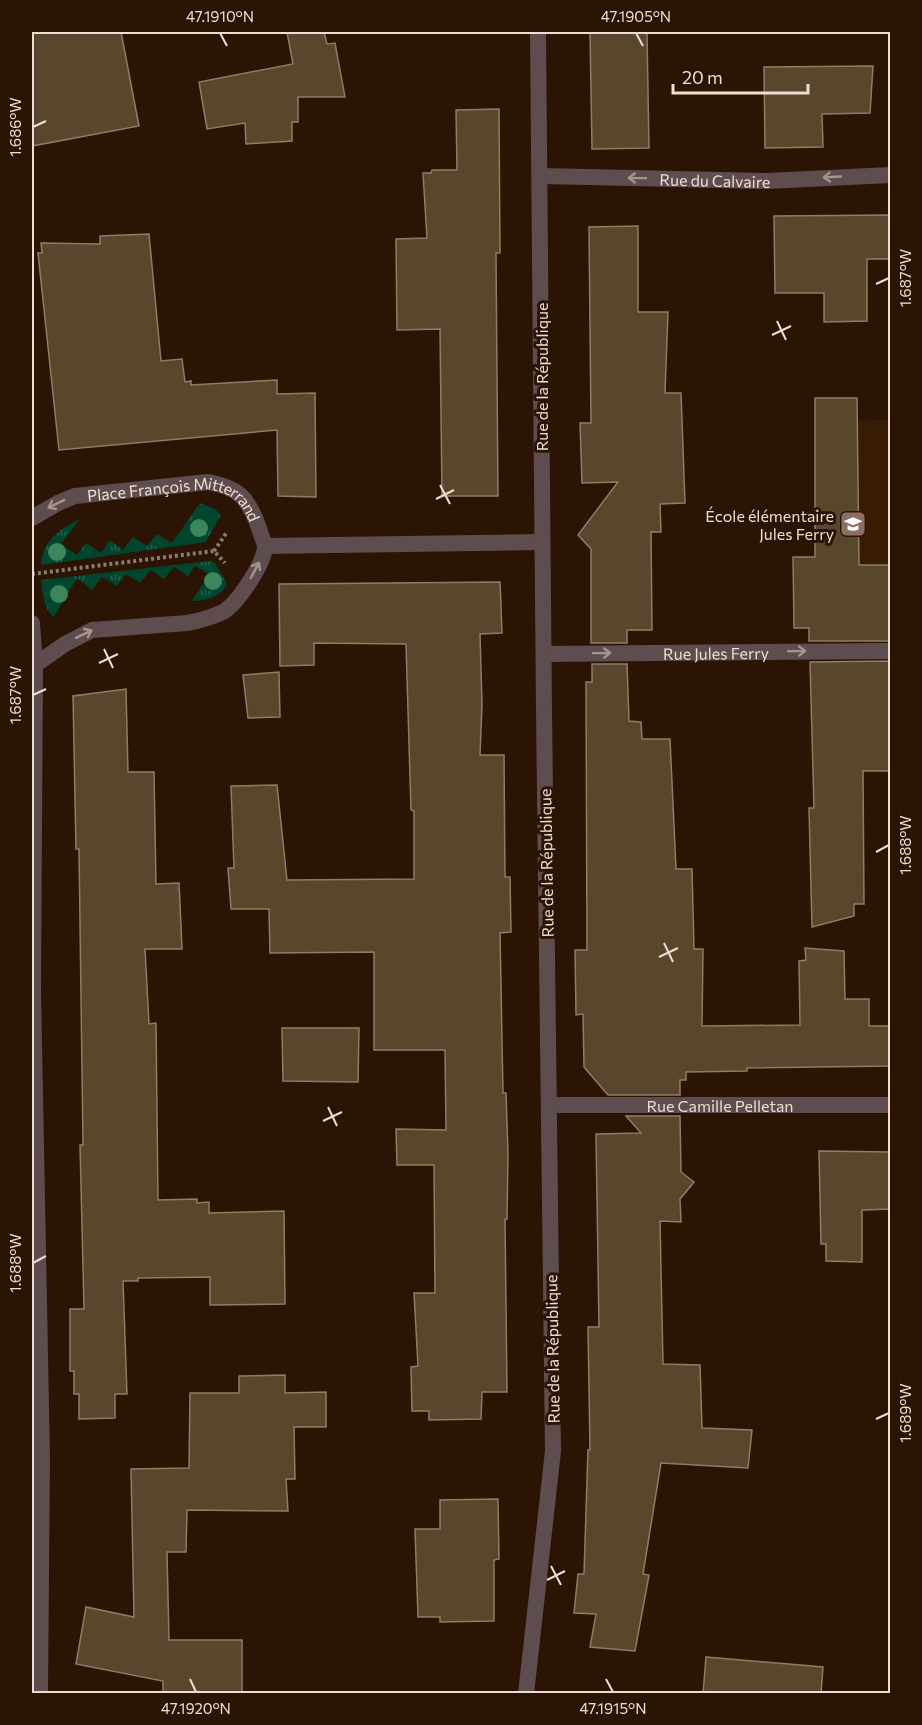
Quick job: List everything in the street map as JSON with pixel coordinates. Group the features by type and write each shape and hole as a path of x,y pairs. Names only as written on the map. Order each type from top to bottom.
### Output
{"street":[{"name":"Rue de la République","path":"526,1694 553,1451 538,32"},
{"name":"Rue du Calvaire","path":"541,176 767,181 891,175"},
{"name":"Place François Mitterrand","path":"32,518 58,502 75,496 208,482 228,486 241,495 252,511 265,546 258,567 246,586 224,611 200,621 92,630 65,644 33,666"},
{"path":"265,546 542,542"},
{"path":"32,623 33,990 42,1458 40,1694"},
{"name":"Rue Jules Ferry","path":"544,654 891,651"},
{"name":"Rue Camille Pelletan","path":"550,1106 891,1105"}],"path":[{"path":"32,573 214,551 246,586"}],"shaded area":[{"name":"École élémentaire Jules Ferry","path":"890,420 890,628 816,629 814,421"}],"green space":[{"path":"200,503 216,510 221,515 206,542 41,565 45,549 53,537 80,519 61,544 77,555 86,543 101,553 110,540 123,550 133,537 147,546 157,534 172,543"},
{"path":"210,561 215,563 227,584 216,596 207,599 192,601 209,574 195,566 188,576 174,567 164,579 151,570 140,583 126,574 117,586 102,577 92,590 77,578 54,617 44,600 41,580"}],"building":[{"path":"32,32 121,32 139,126 32,146"},
{"path":"287,32 324,32 327,44 335,43 345,97 298,97 298,122 292,122 292,141 246,144 245,123 207,129 199,82 293,64"},
{"path":"590,32 647,32 649,148 592,149"},
{"path":"873,66 870,113 822,114 823,147 765,148 764,67"},
{"path":"499,109 500,253 496,253 498,496 442,496 440,329 397,330 396,239 427,238 423,173 431,173 432,170 457,170 456,110"},
{"path":"891,215 891,259 867,259 867,321 824,322 824,293 775,293 774,216"},
{"path":"638,226 638,312 668,312 665,393 681,393 685,503 660,504 661,532 651,532 652,630 627,630 627,643 591,643 591,549 578,535 618,482 582,483 580,423 591,423 589,227"},
{"path":"149,234 161,361 182,359 185,382 191,381 191,385 277,380 277,394 315,393 316,497 278,496 277,430 59,450 38,253 42,253 41,243 100,244 100,236"},
{"name":"École élémentaire Jules Ferry","path":"815,398 857,398 859,565 891,565 891,641 809,641 809,628 794,628 793,557 815,557"},
{"path":"500,582 502,633 480,634 482,704 480,755 504,755 505,877 510,877 511,932 500,933 503,1093 506,1093 508,1153 507,1219 505,1219 507,1392 482,1392 481,1419 429,1420 429,1411 412,1411 411,1367 418,1366 414,1293 435,1293 434,1165 397,1165 396,1129 446,1130 445,1050 374,1050 374,952 270,953 269,909 231,909 228,868 234,868 231,786 277,785 287,880 414,879 414,811 411,810 406,644 314,643 314,665 280,666 279,584"},
{"path":"891,661 891,771 863,771 864,904 854,904 854,916 812,927 809,808 814,808 810,662"},
{"path":"592,664 627,664 629,721 641,722 642,739 670,739 676,869 692,869 694,949 703,949 702,1026 800,1025 799,961 806,960 805,948 844,951 845,999 869,999 869,1026 891,1026 891,1066 747,1068 747,1071 686,1072 686,1080 680,1080 680,1095 608,1095 584,1067 583,1014 576,1015 575,950 587,950 586,682 592,682"},
{"path":"279,672 280,717 248,718 243,675"},
{"path":"126,689 128,772 154,772 156,884 179,883 182,949 145,949 149,1024 156,1023 158,1200 197,1199 197,1203 209,1202 209,1213 284,1211 285,1304 210,1305 210,1277 138,1278 138,1281 123,1281 127,1394 115,1394 115,1418 79,1419 79,1394 74,1394 74,1371 70,1371 70,1309 84,1309 80,1145 83,1145 79,849 76,849 73,696"},
{"path":"282,1028 359,1028 358,1082 283,1081"},
{"path":"626,1116 680,1116 681,1172 694,1182 680,1199 681,1222 660,1221 663,1364 700,1365 702,1428 752,1430 748,1468 661,1463 643,1574 649,1575 635,1651 590,1647 596,1614 574,1613 578,1574 584,1574 588,1450 590,1450 588,1327 599,1327 596,1134 641,1133"},
{"path":"819,1151 891,1152 891,1209 862,1210 862,1262 826,1261 826,1244 821,1244"},
{"path":"285,1375 285,1393 326,1392 326,1427 294,1427 295,1479 286,1479 288,1511 187,1510 186,1552 167,1552 169,1640 242,1640 242,1694 163,1694 163,1681 76,1664 86,1607 134,1617 131,1469 189,1468 190,1393 239,1393 239,1376"},
{"path":"498,1499 499,1559 494,1560 494,1621 440,1622 440,1617 418,1617 415,1529 440,1529 440,1500"},
{"path":"706,1657 823,1667 821,1694 703,1694"}],"place":[{"name":"École élémentaire Jules Ferry","path":"853,524"}]}
